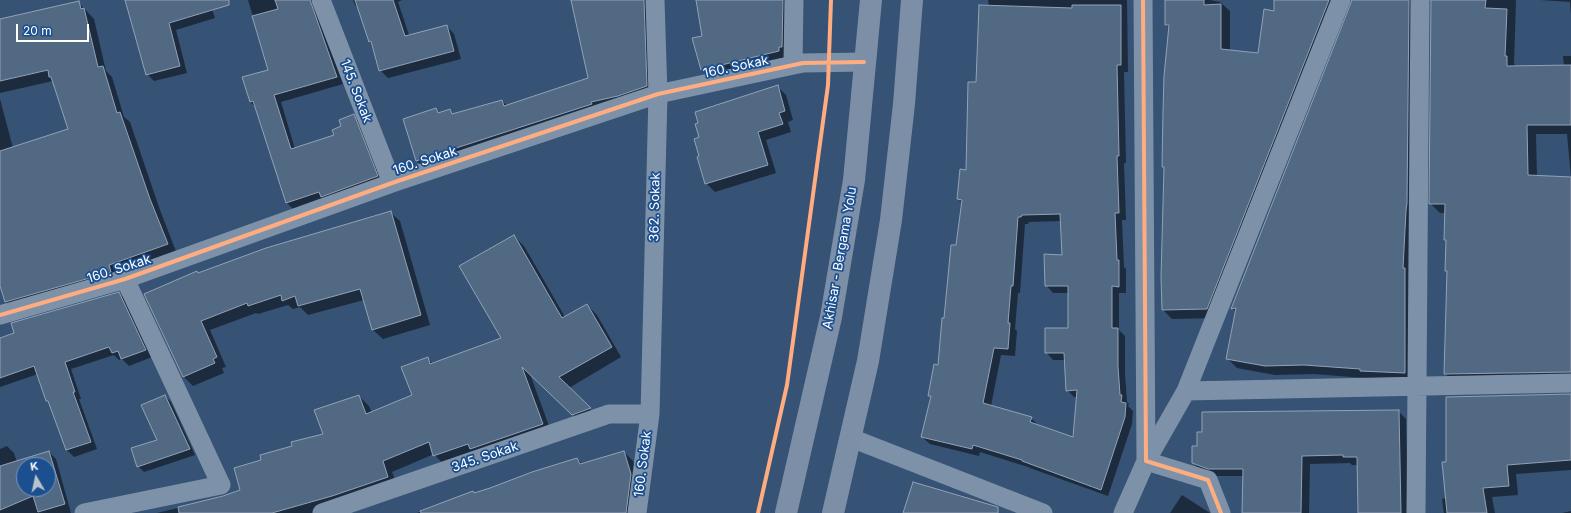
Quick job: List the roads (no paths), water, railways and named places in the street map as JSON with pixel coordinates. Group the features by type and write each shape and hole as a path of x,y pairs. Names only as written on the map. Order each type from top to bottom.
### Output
{"main road":[{"name":"Akhisar - Bergama Yolu","path":"786,513 831,317 854,180 871,0"},
{"path":"834,513 868,362 892,220 904,104 912,0"}],"street":[{"name":"145. Sokak","path":"321,0 392,183"},
{"name":"362. Sokak","path":"650,414 658,94 655,0"},
{"path":"794,0 794,64"},
{"path":"1143,0 1146,462"},
{"path":"1123,513 1146,462 1186,391 1341,0"},
{"path":"1416,513 1420,0"},
{"name":"160. Sokak","path":"0,315 125,279 392,183 658,94 803,62 864,62"},
{"path":"94,512 221,484 125,279"},
{"path":"1186,391 1571,383"},
{"name":"345. Sokak","path":"322,513 610,414 650,414"},
{"name":"160. Sokak","path":"637,513 650,414"},
{"path":"851,438 1043,513"},
{"path":"1146,462 1208,480 1221,513"}]}
